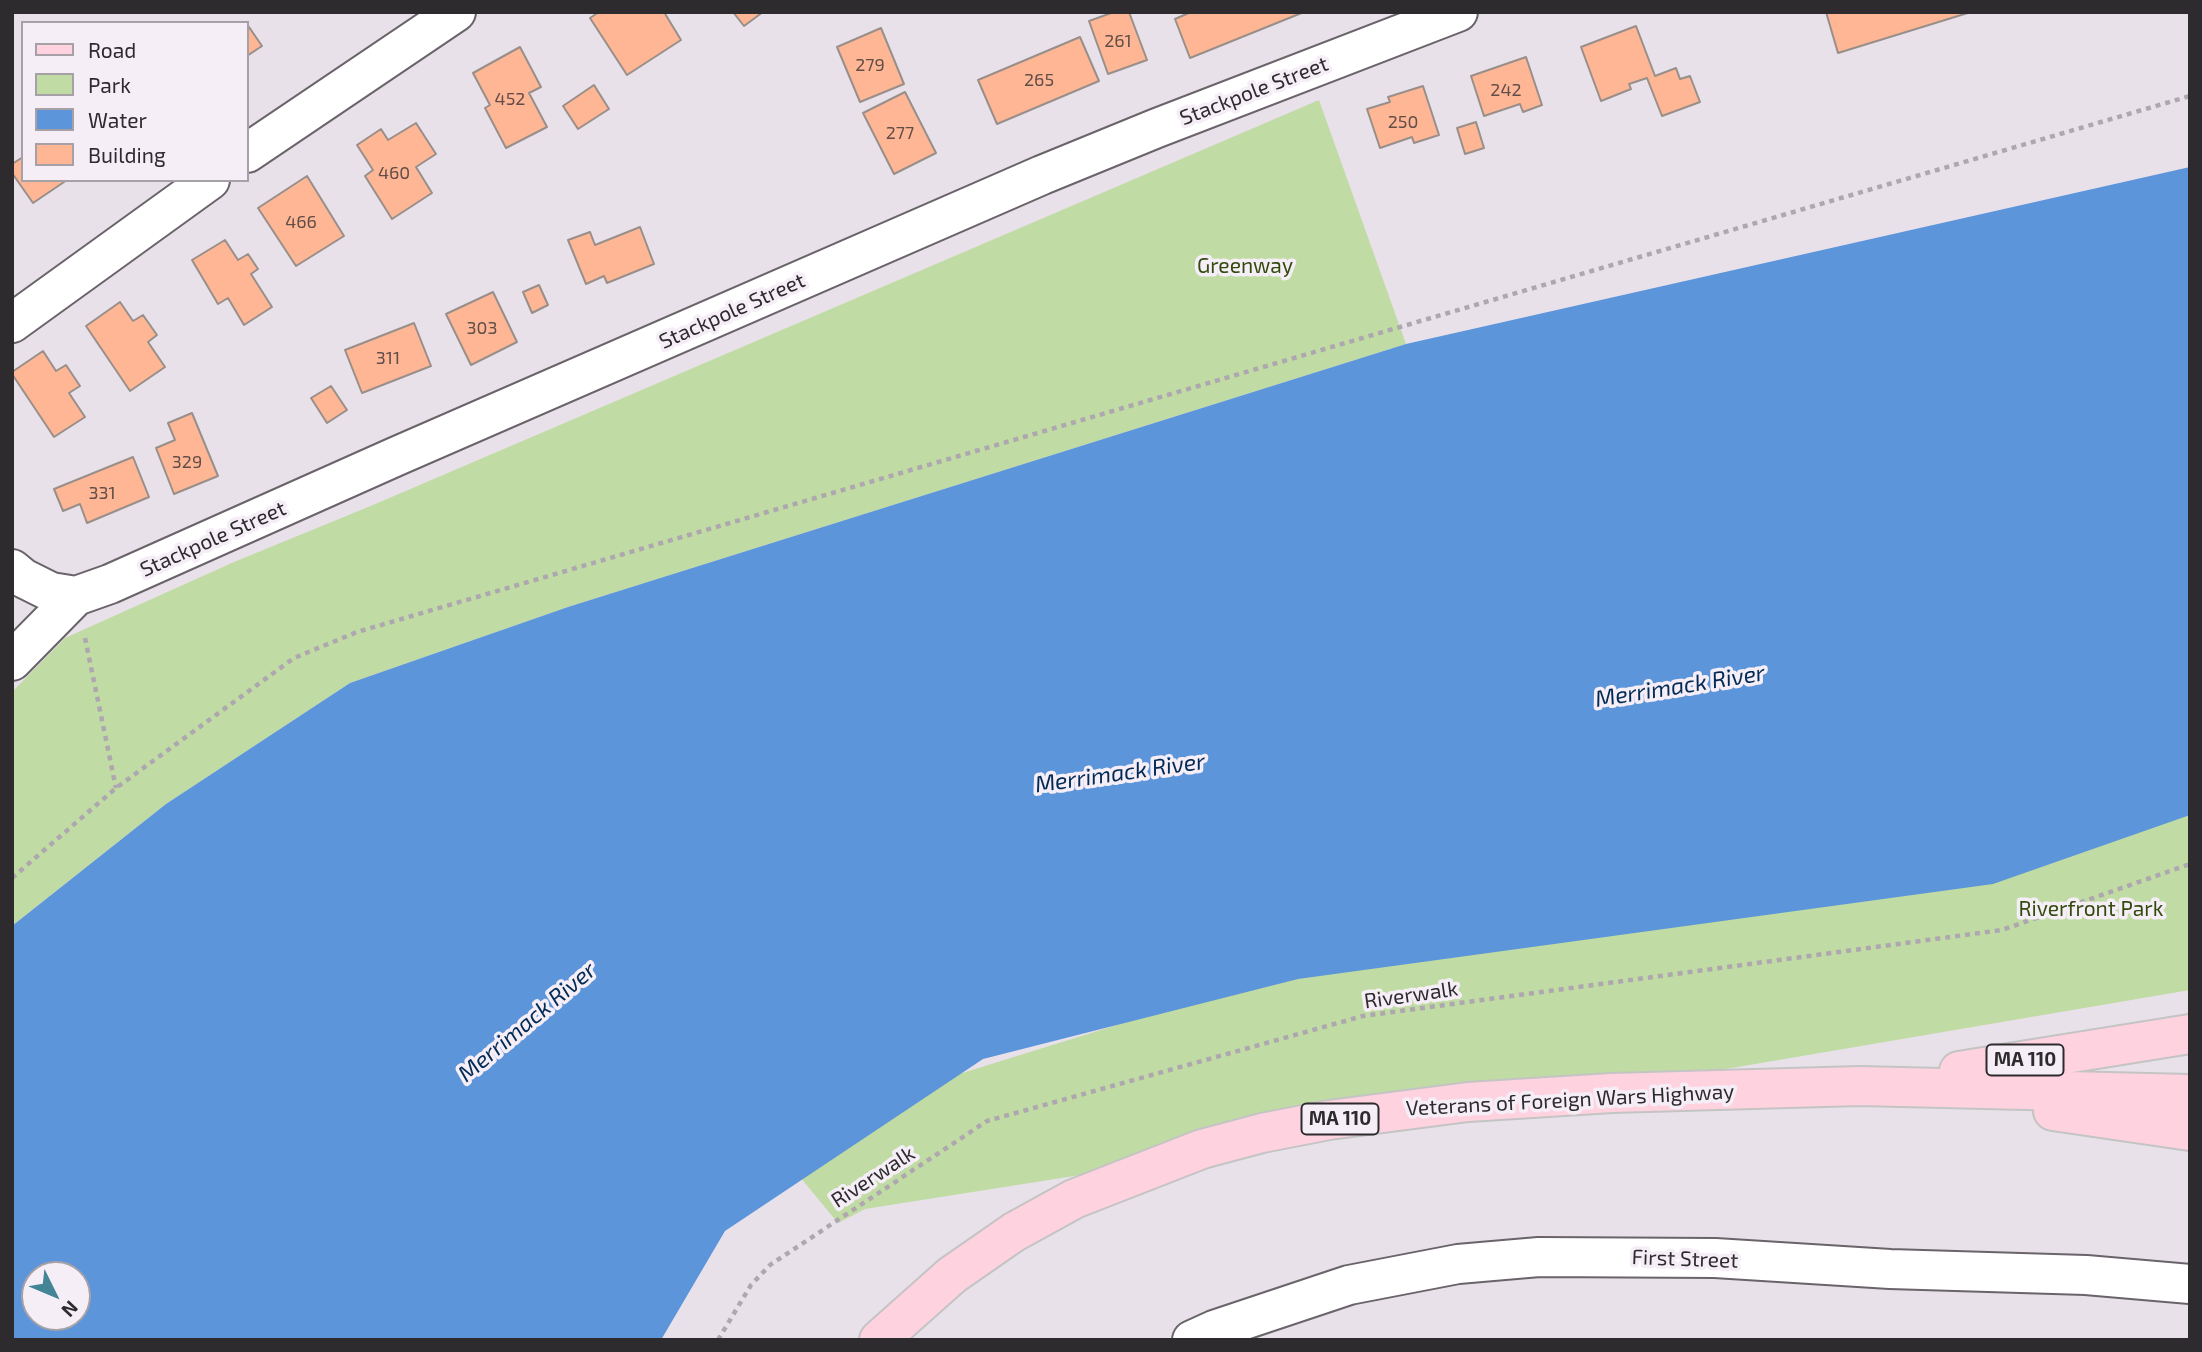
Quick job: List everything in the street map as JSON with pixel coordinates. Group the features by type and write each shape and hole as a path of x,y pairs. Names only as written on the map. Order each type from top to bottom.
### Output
{"main road":[{"name":"MA 110","path":"1860,1086 2190,1034"},
{"name":"Veterans of Foreign Wars Highway","path":"1860,1086 2190,1056"},
{"name":"MA 110","path":"1860,1086 2190,1131"},
{"name":"Veterans of Foreign Wars Highway","path":"879,1340 952,1275 1014,1232 1074,1199 1202,1149 1262,1133 1377,1113 1468,1102 1612,1093 1860,1086 2190,1094"}],"street":[{"path":"248,152 456,12"},
{"name":"Stackpole Street","path":"76,596 110,584 1042,175 1458,12"},
{"path":"12,323 207,182"},
{"path":"12,569 23,578 51,592 76,596"},
{"path":"12,661 76,596"},
{"name":"First Street","path":"1192,1340 1214,1330 1349,1285 1458,1264 1539,1257 1715,1258 1890,1269 2086,1275 2190,1284"}],"path":[{"path":"12,878 116,788 294,658 357,632 2190,96"},
{"path":"76,596 116,788"},
{"name":"Riverwalk","path":"718,1340 751,1285 770,1265 988,1121 1363,1016 2002,930 2190,864"}],"green space":[{"name":"Greenway","path":"1319,100 1406,344 568,607 350,683 166,804 12,926 12,692 65,638 234,562"},
{"name":"Riverfront Park","path":"2190,783 2190,990 1391,1126 865,1209 838,1223 776,1148 837,1112 1239,987"}],"water":[{"name":"Merrimack River","path":"2190,167 2190,815 1993,884 1298,979 983,1059 725,1231 661,1340 12,1340 12,926 166,804 350,683 568,607 1406,344"}],"building":[{"path":"599,12 664,12 681,40 627,75 590,18"},
{"path":"733,12 763,12 744,26"},
{"path":"1114,12 1129,12 1147,60 1108,74 1089,21"},
{"path":"1191,12 1304,12 1190,58 1175,19"},
{"path":"1826,12 1971,12 1838,53"},
{"path":"1636,26 1655,76 1676,68 1680,79 1690,76 1700,102 1662,116 1647,78 1629,84 1631,89 1601,101 1581,47"},
{"path":"248,28 262,46 248,55"},
{"path":"881,28 904,84 860,102 837,47"},
{"path":"1080,37 1099,81 997,124 978,80"},
{"path":"520,47 541,87 529,93 547,127 506,148 485,108 490,105 473,73"},
{"path":"1526,57 1542,105 1523,112 1520,104 1484,116 1471,76"},
{"path":"594,85 609,109 578,129 563,106"},
{"path":"1423,86 1439,135 1414,143 1412,137 1380,148 1367,109 1390,102 1388,97"},
{"path":"905,92 936,153 894,174 863,113"},
{"path":"1476,122 1484,148 1465,154 1457,128"},
{"path":"416,123 436,154 416,167 432,193 392,219 365,176 373,170 357,145 381,129 388,140"},
{"path":"21,158 21,182 64,182 33,203 12,173 12,164"},
{"path":"307,176 344,236 296,266 258,208"},
{"path":"640,227 654,264 607,283 604,276 586,284 568,240 590,232 595,245"},
{"path":"225,240 238,260 248,254 258,269 251,274 272,307 244,325 228,298 218,304 192,260"},
{"path":"539,285 548,305 532,313 523,292"},
{"path":"493,292 517,342 471,365 446,314"},
{"path":"120,302 133,321 143,315 157,335 148,342 165,367 130,391 86,326"},
{"path":"414,323 431,366 362,393 345,350"},
{"path":"43,351 56,371 66,365 80,386 69,393 85,417 54,437 12,374"},
{"path":"331,386 347,410 327,423 311,398"},
{"path":"192,413 218,476 174,494 156,448 175,440 168,423"},
{"path":"133,457 149,497 87,523 80,504 63,511 54,489"}]}
